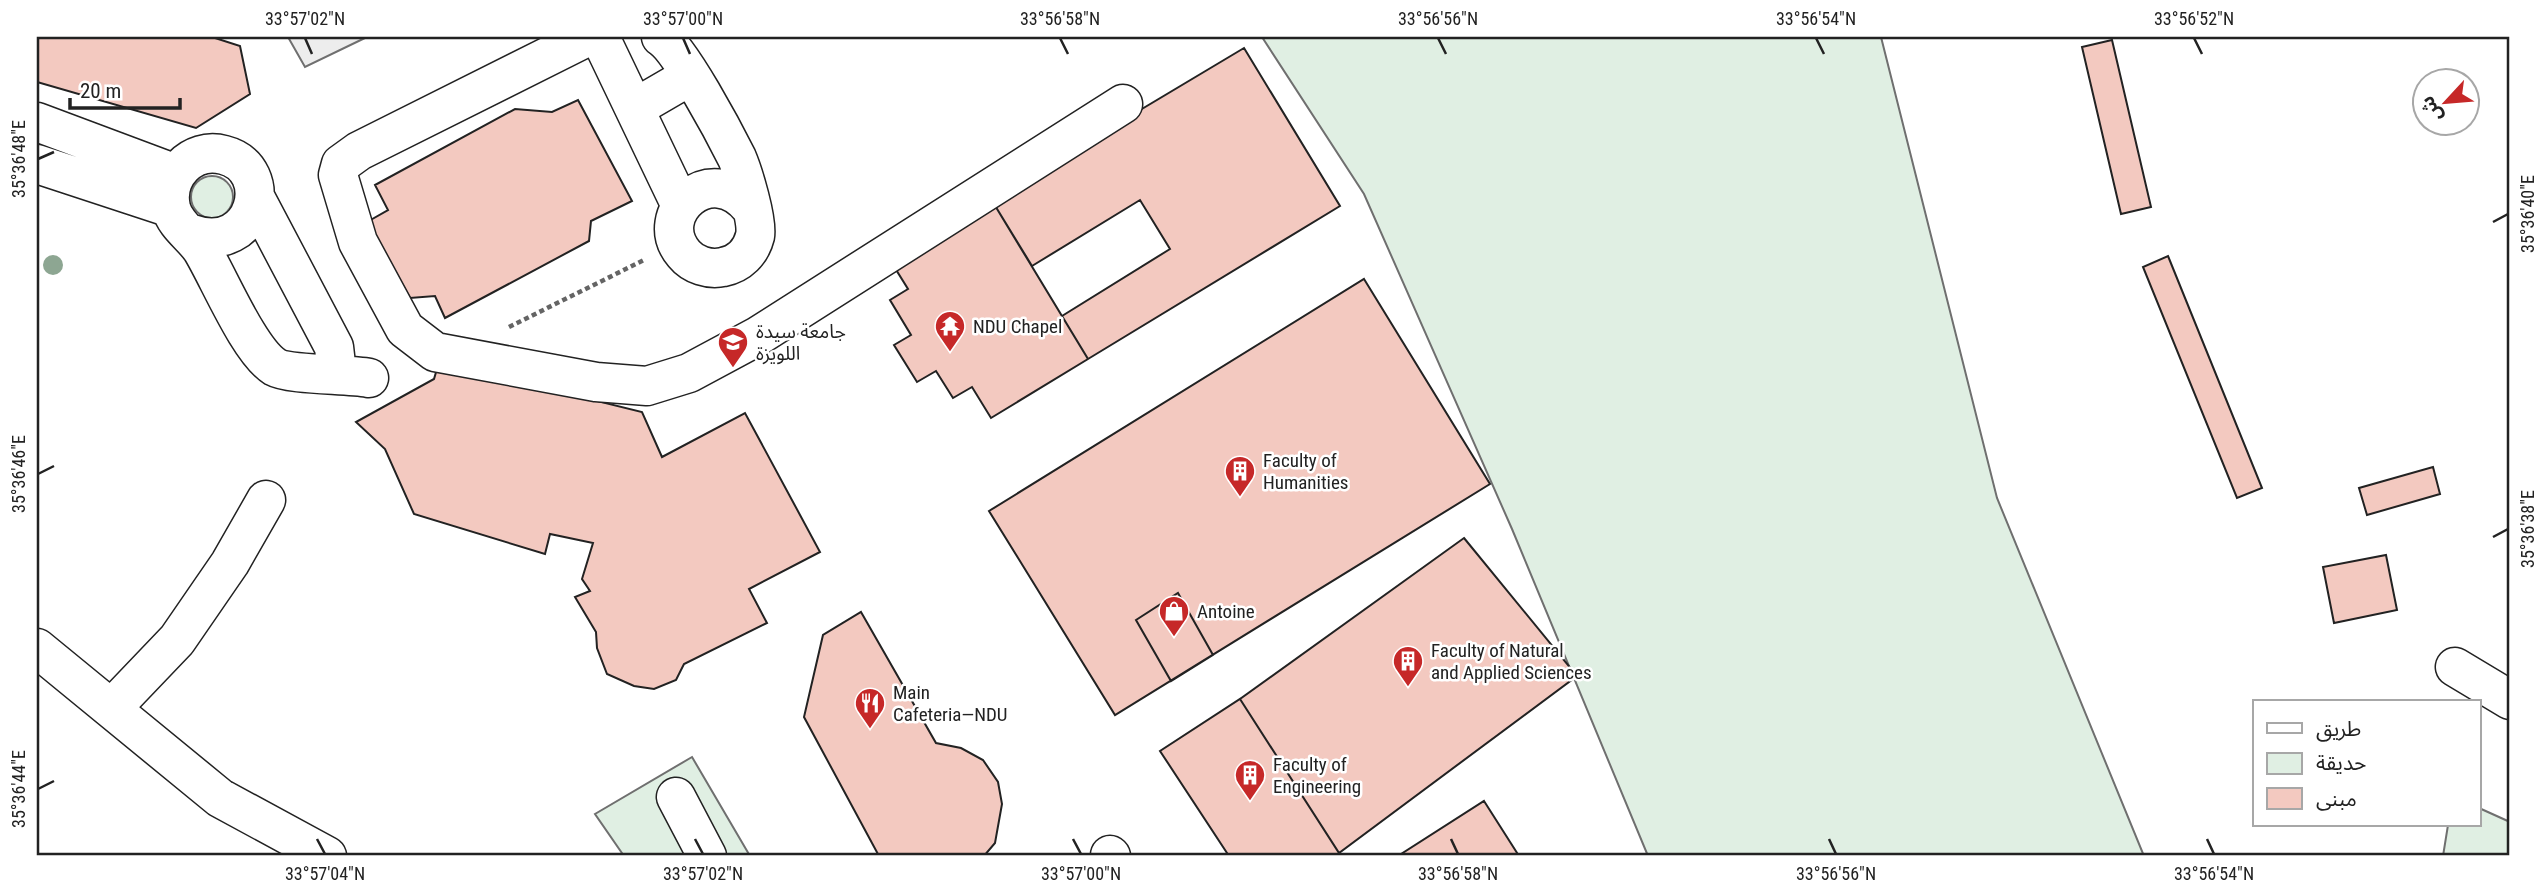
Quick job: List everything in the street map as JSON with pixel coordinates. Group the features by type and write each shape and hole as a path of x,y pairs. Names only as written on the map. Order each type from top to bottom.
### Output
{"street":[{"path":"587,37 359,151 341,164 338,175 358,242 405,329 435,352 596,382 634,386 647,386 689,373 758,336 1123,104"},
{"path":"600,37 681,206"},
{"path":"661,37 690,76 738,161 755,220 751,247 732,265 719,268 695,263 678,243 675,230 681,206 696,193 716,187 741,197 750,208"},
{"path":"635,108 690,76"},
{"path":"37,122 179,205 205,239 234,234 252,212 255,197"},
{"path":"206,154 224,155 240,164 251,179 255,197 334,346 353,375 301,373 276,367 260,354 179,205 188,160 206,154"},
{"path":"37,164 179,205"},
{"path":"113,708 177,640 230,563 266,500"},
{"path":"37,648 220,798 327,856"},
{"path":"2455,667 2510,700"},
{"path":"676,797 707,856"}],"path":[{"path":"502,331 678,243"}],"green space":[{"path":"1262,37 1881,37 1997,498 2144,856 1648,856 1512,529 1364,194"},
{"path":"212,176 227,182 233,197 227,212 212,218 197,212 191,197 197,182"},
{"path":"692,757 750,856 624,856 595,814"},
{"path":"2480,808 2510,822 2510,856 2443,856 2448,826 2480,826"}],"shaded area":[{"path":"288,37 367,37 305,67"}],"building":[{"path":"37,37 212,37 240,46 250,94 196,128 37,82"},
{"path":"2112,40 2151,207 2121,214 2082,47"},
{"path":"1244,48 1340,206 1088,359 1062,316 1170,249 1140,200 1032,266 991,199"},
{"path":"578,100 632,201 591,221 589,241 445,318 435,296 410,298 367,222 388,210 375,185 515,109 552,112"},
{"path":"991,199 1088,359 991,418 972,387 953,398 936,371 917,382 894,345 911,335 890,300 908,289 890,260"},
{"path":"2168,256 2262,488 2237,498 2143,267"},
{"name":"Faculty of Humanities","path":"1364,279 1490,484 1115,715 989,511"},
{"path":"439,362 642,412 662,457 745,413 820,552 749,589 767,623 684,664 676,680 654,689 634,686 607,674 597,648 596,632 575,597 590,591 582,579 593,543 550,534 545,554 414,514 385,449 356,422 434,379"},
{"path":"2433,467 2440,494 2367,515 2359,488"},
{"name":"Faculty of Natural and Applied Sciences","path":"1464,538 1577,676 1339,853 1240,699"},
{"path":"2386,555 2397,610 2334,623 2323,567"},
{"name":"Antoine","path":"1178,593 1213,655 1171,681 1136,620"},
{"name":"Main Cafeteria—NDU","path":"861,612 936,743 961,748 983,760 998,782 1002,804 995,843 984,856 879,856 804,717 823,635"},
{"name":"Faculty of Engineering","path":"1240,699 1339,853 1334,856 1229,856 1160,751"},
{"path":"1484,801 1519,856 1398,856"}],"place":[{"name":"NDU Chapel","path":"950,353"},
{"name":"جامعة سيدة اللويزة","path":"733,369"},
{"name":"Faculty of Humanities","path":"1240,498"},
{"name":"Antoine","path":"1174,638"},
{"name":"Faculty of Natural and Applied Sciences","path":"1408,688"},
{"name":"Main Cafeteria—NDU","path":"870,730"},
{"name":"Faculty of Engineering","path":"1250,802"}]}
